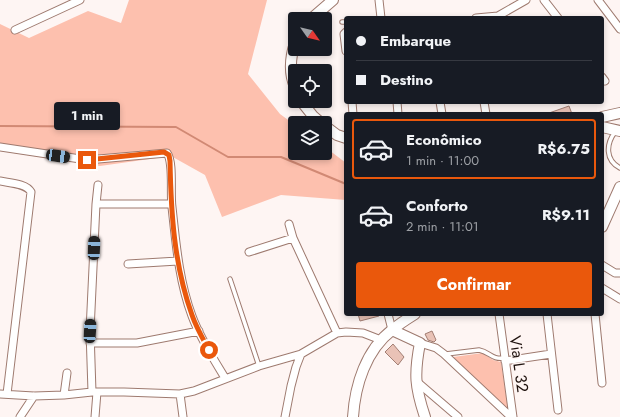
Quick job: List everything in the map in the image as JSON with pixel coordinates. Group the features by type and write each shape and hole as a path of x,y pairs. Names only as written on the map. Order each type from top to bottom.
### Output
{"street":[{"path":"15,30 80,0"},
{"path":"379,0 381,16"},
{"path":"544,0 556,16"},
{"path":"598,0 620,29"},
{"path":"318,12 330,1"},
{"path":"498,16 522,1"},
{"path":"307,108 313,116"},
{"path":"604,117 620,113"},
{"path":"332,131 344,137"},
{"path":"0,148 87,160 164,152 169,155 171,204 181,275 192,315 199,331 225,378"},
{"path":"0,181 25,186 30,190 31,196 4,394 34,396 95,392 180,394 209,386 225,378 258,366 301,354 337,334 350,332 363,333 381,340"},
{"path":"95,417 95,392 90,343 98,185"},
{"path":"604,223 620,187"},
{"path":"96,204 171,204"},
{"path":"288,224 337,334"},
{"path":"248,252 293,238"},
{"path":"128,264 178,260"},
{"path":"604,266 611,271 620,273"},
{"path":"604,289 620,300"},
{"path":"388,316 392,330"},
{"path":"353,417 354,403 364,368 371,353 381,340 392,330 412,316"},
{"name":"Via L 32","path":"499,316 512,417"},
{"path":"547,316 558,410"},
{"path":"594,316 602,384"},
{"path":"392,330 420,343 436,348 512,417"},
{"path":"90,343 137,343 199,331"},
{"path":"420,343 416,364 416,380 425,417"},
{"path":"285,417 293,379 301,354"},
{"path":"504,360 551,354"},
{"path":"64,395 67,373"},
{"path":"416,380 458,417"},
{"path":"180,394 183,417"},
{"path":"20,417 34,396"}],"lane":[{"path":"614,131 609,143 608,152 611,161 620,168"},
{"path":"230,279 258,366"},
{"path":"444,354 480,350 495,358 504,360"}],"shaded area":[{"path":"129,0 267,0 248,74 280,114 288,120 288,160 332,160 332,152 344,161 344,200 281,195 222,217 205,175 171,156 100,166 0,151 0,24 29,38 88,11 121,23"},
{"path":"483,353 493,360 501,362 508,409 495,399 453,357"}],"building":[{"path":"569,106 571,112 552,112"},
{"path":"359,316 379,316 360,321"},
{"path":"432,331 436,340 434,342 428,340 425,334"},
{"path":"393,344 404,357 398,365 385,352"}],"waterway":[{"path":"0,126 176,127 228,157 281,157 344,183"}],"route":[{"path":"87,160 164,152 169,155 171,204 181,275 192,315 209,350"}]}
